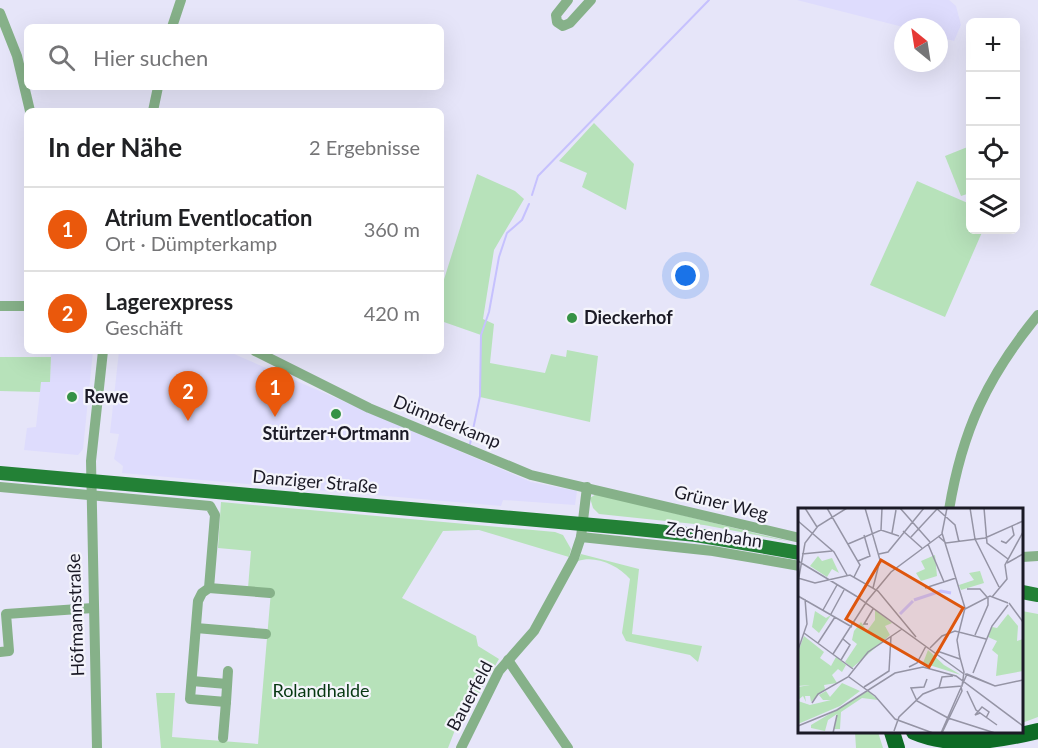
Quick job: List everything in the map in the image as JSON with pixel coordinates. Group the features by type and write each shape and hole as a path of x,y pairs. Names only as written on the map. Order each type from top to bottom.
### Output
{"highway":[{"path":"892,733 897,748"},
{"path":"916,733 931,742 950,747 983,744 1038,733"},
{"path":"1008,748 1038,733"}],"main road":[{"name":"Danziger Straße","path":"0,473 91,480 624,534"},
{"name":"Zechenbahn","path":"624,534 696,535 798,553"},
{"path":"1023,592 1038,595"}],"street":[{"path":"173,24 181,0"},
{"path":"568,0 556,18 562,26 572,22 591,0"},
{"path":"0,14 17,56 24,86"},
{"path":"25,90 29,108"},
{"path":"154,108 157,90"},
{"path":"0,306 24,306"},
{"path":"949,508 960,456 987,386 1038,315"},
{"name":"Höfmannstraße","path":"97,748 91,480 103,354"},
{"name":"Dümpterkamp","path":"261,354 369,408 537,477 636,499"},
{"path":"0,487 207,505 213,508 215,516 209,588 200,596 190,699 226,702"},
{"name":"Bauerfeld","path":"461,748 485,696 508,660 534,631 574,558 581,530 587,487"},
{"name":"Grüner Weg","path":"636,499 798,538"},
{"name":"Zechenbahn","path":"624,534 798,566"},
{"path":"1023,557 1038,556"},
{"path":"209,588 270,593"},
{"path":"0,652 9,651 6,614 93,608"},
{"path":"196,628 266,634"},
{"path":"508,660 568,748"},
{"path":"223,738 228,671"},
{"path":"192,681 227,684"}],"shaded area":[{"path":"797,0 949,0 956,6 961,25 954,41 948,39 948,18 894,18 894,25"},
{"path":"51,354 93,354 83,449 78,455 24,450 27,428 36,427 41,382 50,382"},
{"path":"119,354 234,354 531,482 577,491 575,505 503,500 501,506 122,473 123,466 114,459 119,434 110,433"}],"green space":[{"path":"594,123 634,164 626,210 582,187 587,173 559,161"},
{"path":"966,148 966,194 961,196 945,156"},
{"path":"477,174 515,191 524,199 494,250 483,319 494,324 490,363 545,373 551,354 566,357 567,350 598,356 590,422 480,397 481,335 444,322 444,279"},
{"path":"917,181 966,202 966,234 981,234 945,317 870,285"},
{"path":"0,357 51,357 50,382 41,382 40,392 0,391"},
{"path":"596,494 792,542 704,525 599,514 593,508 590,498"},
{"name":"Rolandhalde","path":"221,502 555,532 563,535 571,549 569,557 479,530 443,531 402,598 476,636 478,646 499,659 474,702 462,712 448,748 161,748 156,693 175,693 172,737 258,744 271,591 248,588 251,551 218,548"},
{"path":"581,554 639,569 632,634 702,646 698,662 690,655 626,641 622,633 630,579 619,569 606,562 592,559 578,561"},
{"path":"1023,611 1038,614 1038,717 1023,723"},
{"path":"855,733 878,733 883,748 856,748"}],"waterway":[{"path":"532,195 538,176 709,0"},
{"path":"470,444 480,396 481,335 489,312 499,257 507,233 522,220 529,204"}],"place":[{"name":"Dieckerhof","path":"572,318"},
{"name":"Rewe","path":"72,397"},
{"name":"Stürtzer+Ortmann","path":"336,414"},
{"name":"Atrium Eventlocation","path":"275,417"},
{"name":"Lagerexpress","path":"188,421"}]}
